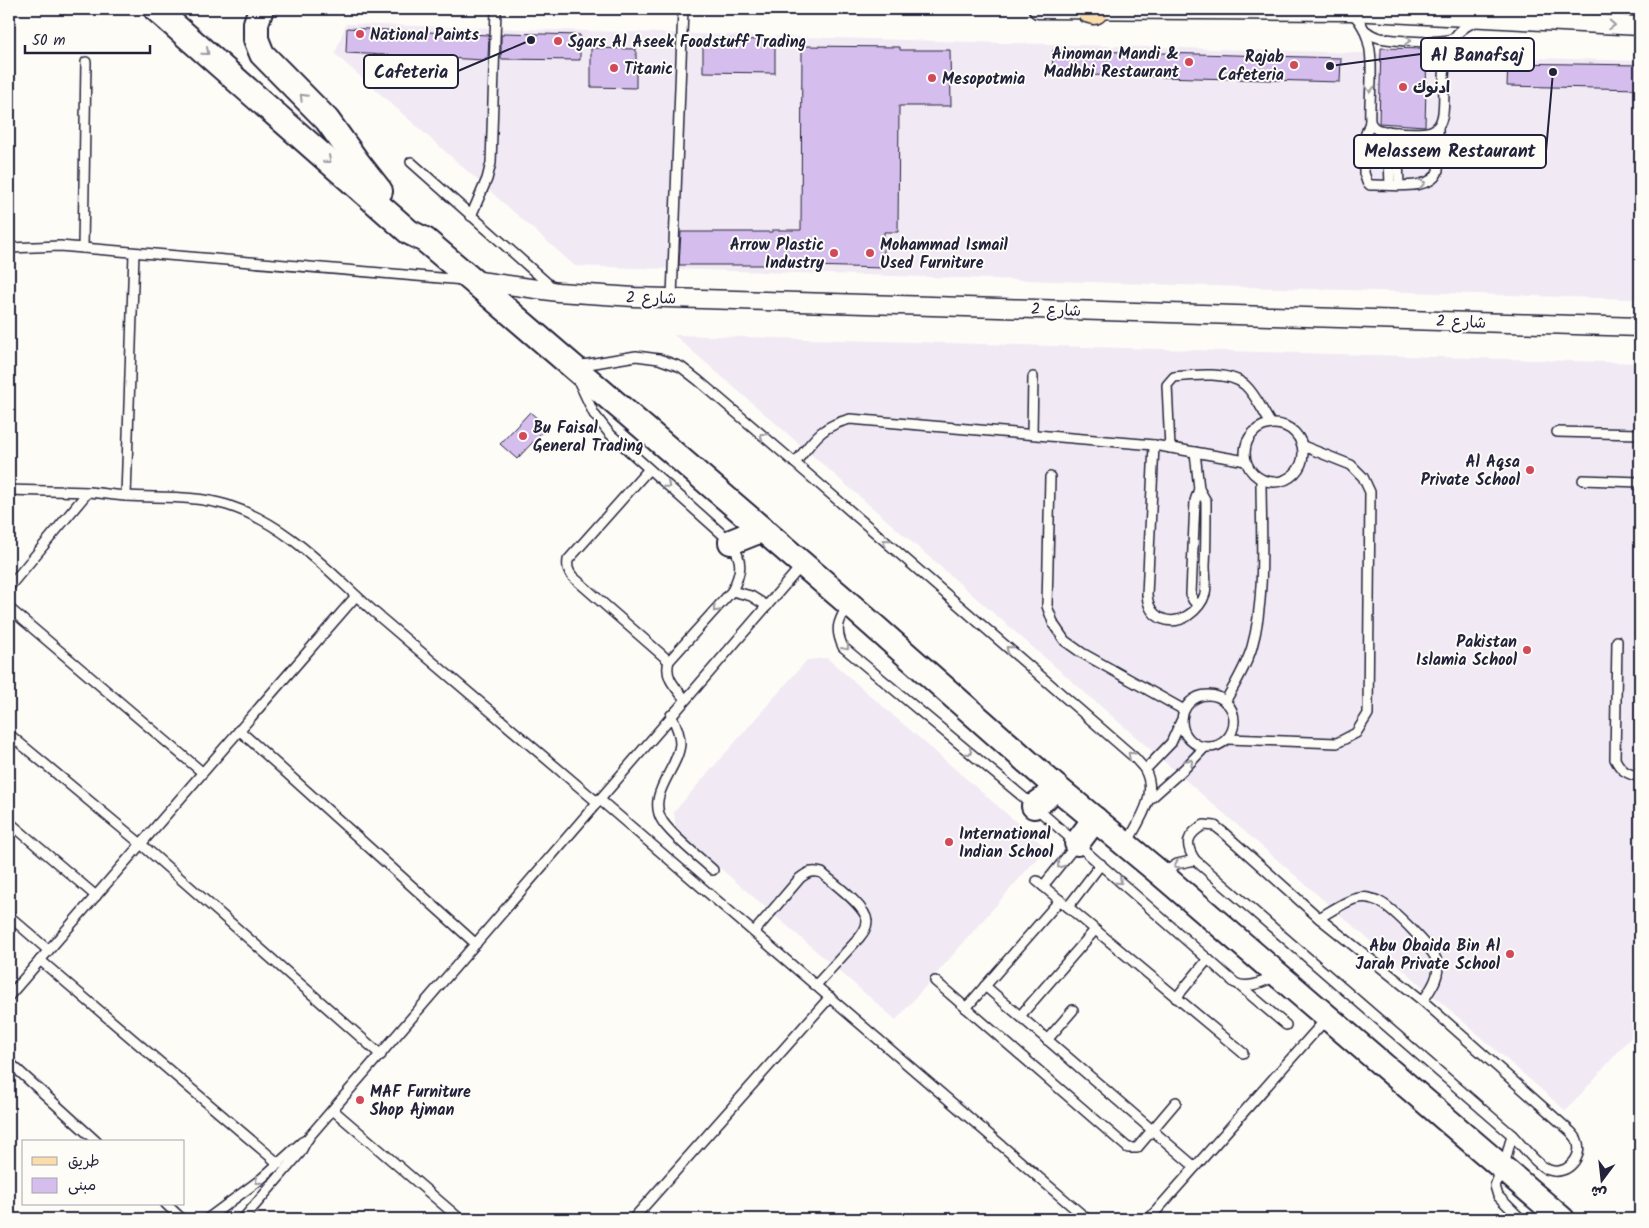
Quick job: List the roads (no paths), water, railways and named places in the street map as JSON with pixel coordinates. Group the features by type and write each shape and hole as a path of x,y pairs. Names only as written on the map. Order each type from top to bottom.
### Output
{"street":[{"path":"156,9 409,232 424,240 472,280 848,604 1056,787 1161,874 1501,1169 1562,1219"},
{"path":"261,9 256,23 256,39 262,54 327,120 368,177 416,227 424,240"},
{"path":"1038,9 1350,11 1640,26"},
{"name":"شارع 2","path":"472,280 558,292 596,295 1640,327"},
{"path":"731,542 761,530"},
{"path":"1034,806 1056,787"},
{"path":"1077,843 1095,819"}],"lane":[{"path":"471,216 488,179 491,163 496,9"},
{"path":"672,297 683,9"},
{"path":"1350,11 1372,36 1386,39 1438,42 1452,39"},
{"path":"1370,122 1378,131 1423,132 1431,131 1438,127 1442,121 1443,113 1445,56 1452,39 1460,30 1471,23 1483,19"},
{"path":"1366,31 1370,47 1370,122 1364,139 1364,178 1370,185 1428,183 1438,171 1438,127"},
{"path":"83,248 86,62"},
{"path":"1393,131 1395,185"},
{"path":"1438,150 1490,153"},
{"path":"410,162 558,292"},
{"path":"9,248 60,246 472,280"},
{"path":"126,496 134,252"},
{"path":"685,699 668,676 667,668 669,661 732,591 741,566 738,553 731,542 600,424 588,404 573,367 636,356 659,359 680,367 699,381 1127,751 1145,770 1150,785 1149,800"},
{"path":"1170,448 1167,385 1174,378 1228,376 1238,380 1247,387 1271,424"},
{"path":"1032,434 1033,377"},
{"path":"794,463 820,432 834,423 850,419 1154,445 1246,461"},
{"path":"1280,424 1295,432 1303,446 1303,462 1299,470 1286,481 1278,483 1261,480 1254,475 1246,461 1246,444 1250,437 1263,426 1280,424"},
{"path":"1557,432 1640,434"},
{"path":"1154,445 1148,604 1158,617 1166,620 1184,618 1192,613 1204,594 1206,501 1199,489"},
{"path":"1227,739 1337,743 1356,733 1368,714 1370,492 1363,477 1352,465 1303,446"},
{"path":"1196,452 1199,489 1195,501 1191,594 1193,600 1198,605"},
{"path":"649,469 568,560 567,566 573,577 669,661"},
{"path":"1050,477 1047,606 1054,625 1065,641 1082,653 1183,714"},
{"path":"1225,702 1240,676 1249,655 1258,618 1261,480"},
{"path":"1583,480 1640,482"},
{"path":"9,490 88,492 126,496 174,496 201,499 251,514 275,527 297,542 356,596 754,932 1087,1219"},
{"path":"9,587 88,492"},
{"path":"243,1219 300,1153 308,1138 802,565"},
{"path":"732,591 751,596 767,606"},
{"path":"9,996 356,596"},
{"path":"848,604 838,624 838,636 843,647 1034,806 1208,959 1286,1024"},
{"path":"9,608 202,772"},
{"path":"1617,641 1615,759 1619,768 1626,773 1640,777"},
{"path":"1145,770 1171,742 1183,714 1195,699 1210,695 1225,702 1230,708 1234,724 1232,732 1227,739 1213,746 1197,745 1185,734 1183,714"},
{"path":"672,715 678,728 680,743 677,758 658,797 658,809 662,821 671,831 713,870"},
{"path":"239,730 476,944"},
{"path":"10,735 140,844 381,1055"},
{"path":"1126,845 1149,800 1185,768 1205,747"},
{"path":"9,822 96,896"},
{"path":"1204,826 1215,826 1319,918 1423,1001 1570,1131 1577,1139 1579,1149 1576,1160 1569,1167 1559,1171 1548,1170 1512,1135 1195,860 1189,851 1189,840 1194,831 1204,826"},
{"path":"1077,843 1040,884 1243,1053"},
{"path":"1161,874 1177,864 1195,860"},
{"path":"1068,907 1101,864"},
{"path":"754,932 800,878 806,873 814,871 822,873 864,910 867,920 865,930 859,938 816,985"},
{"path":"1319,918 1356,899 1368,898 1380,902 1434,954 1438,964 1438,974 1423,1001"},
{"path":"966,1008 1060,900"},
{"path":"9,916 48,950"},
{"path":"1020,1016 1095,930"},
{"path":"1176,998 1208,959"},
{"path":"40,960 279,1164"},
{"path":"1240,986 1247,986 1278,976"},
{"path":"934,981 1128,1148 1136,1148 1176,1102"},
{"path":"985,986 1195,1167"},
{"path":"632,1219 830,997"},
{"path":"1047,1040 1073,1010"},
{"path":"1149,1219 1327,1018"},
{"path":"9,1062 95,1140"},
{"path":"333,1110 460,1219"},
{"path":"1512,1135 1508,1152 1496,1180 1496,1191 1502,1201 1521,1219"},
{"path":"207,1219 256,1183 308,1138"},
{"path":"168,1206 182,1219"}],"place":[{"name":"National Paints","path":"360,34"},
{"name":"Cafeteria","path":"531,40"},
{"name":"Sgars Al Aseek Foodstuff Trading","path":"558,41"},
{"name":"Ainoman Mandi & Madhbi Restaurant","path":"1189,62"},
{"name":"Rajab Cafeteria","path":"1294,65"},
{"name":"Al Banafsaj","path":"1330,66"},
{"name":"Titanic","path":"614,68"},
{"name":"Melassem Restaurant","path":"1553,72"},
{"name":"Mesopotmia","path":"932,78"},
{"name":"ادنوك","path":"1403,87"},
{"name":"Arrow Plastic Industry","path":"834,253"},
{"name":"Mohammad Ismail Used Furniture","path":"870,253"},
{"name":"Bu Faisal General Trading","path":"523,436"},
{"name":"Al Aqsa Private School","path":"1530,470"},
{"name":"Pakistan Islamia School","path":"1527,650"},
{"name":"International Indian School","path":"949,842"},
{"name":"Abu Obaida Bin Al Jarah Private School","path":"1510,954"},
{"name":"MAF Furniture Shop Ajman","path":"360,1100"}]}
